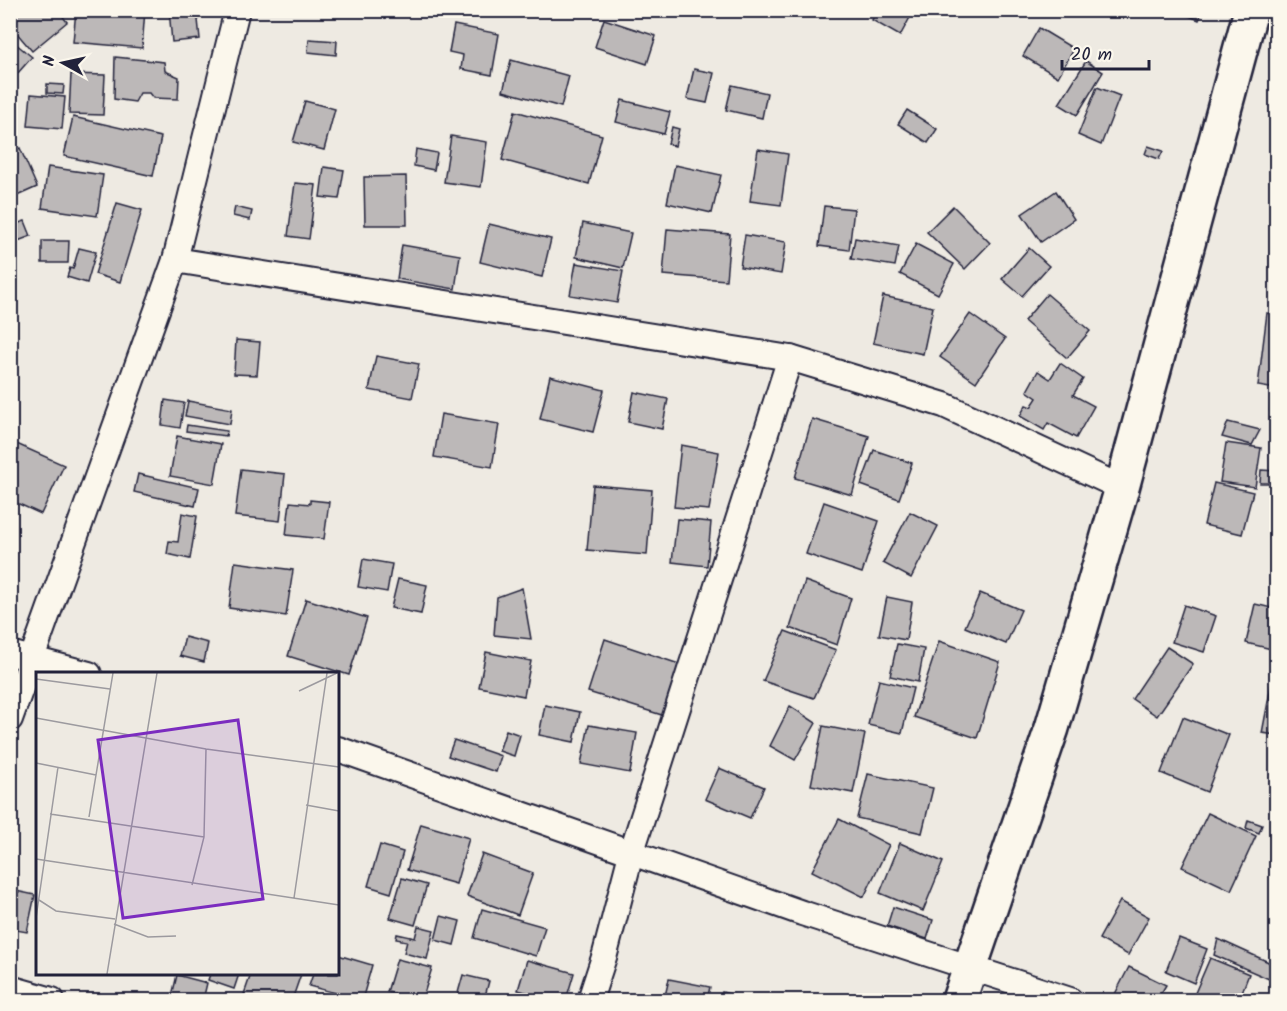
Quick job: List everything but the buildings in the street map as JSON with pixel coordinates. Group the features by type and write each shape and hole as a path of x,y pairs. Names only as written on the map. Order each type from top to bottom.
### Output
{"street":[{"path":"10,719 20,655 175,260 237,10"},
{"path":"959,1000 1052,728 1122,488 1251,10"},
{"path":"175,260 790,358 944,405 1122,488"},
{"path":"590,1000 605,954 631,854 790,358"},
{"path":"20,655 81,672"},
{"path":"339,749 631,854 1070,1000"},
{"path":"10,988 52,1000"}]}
